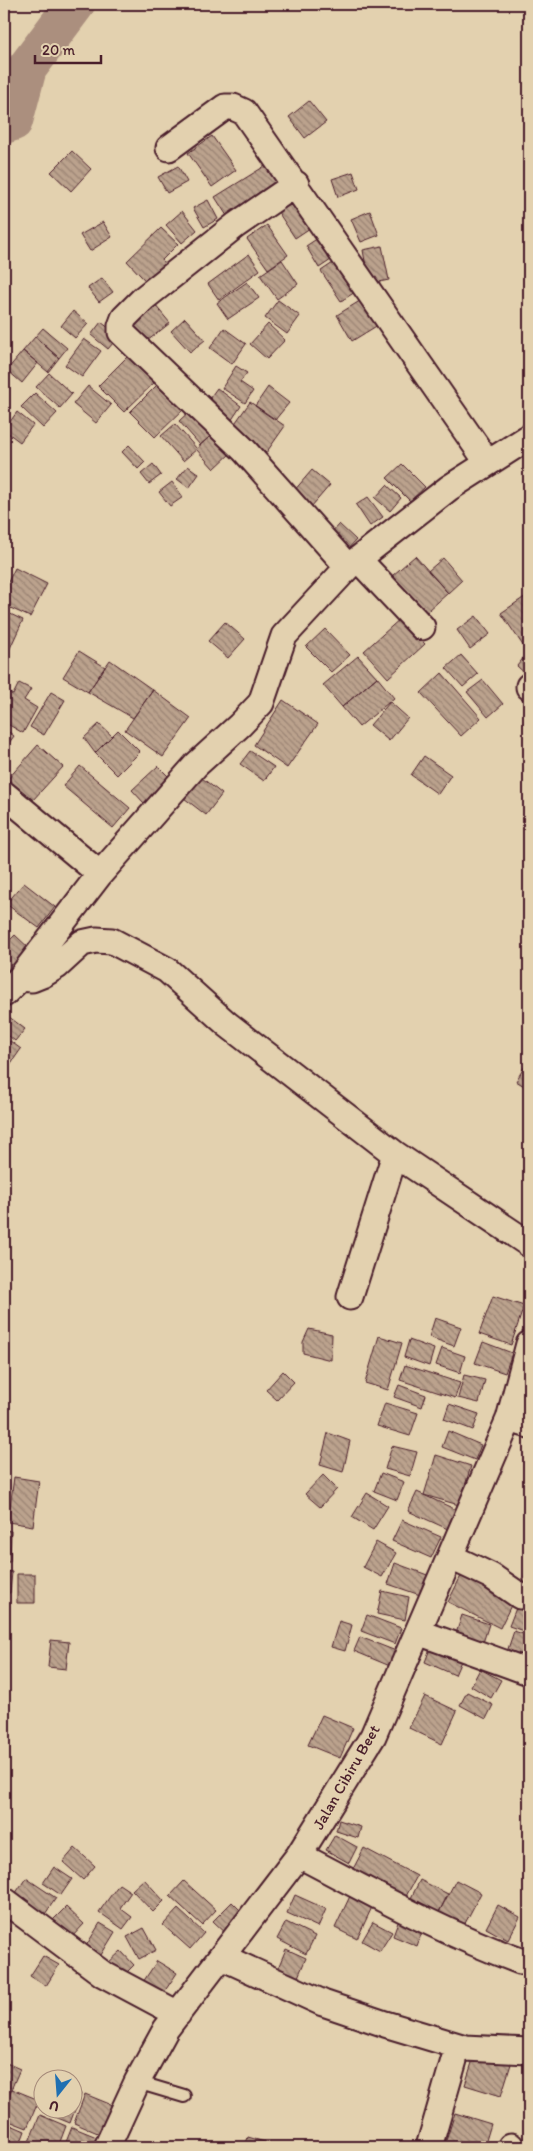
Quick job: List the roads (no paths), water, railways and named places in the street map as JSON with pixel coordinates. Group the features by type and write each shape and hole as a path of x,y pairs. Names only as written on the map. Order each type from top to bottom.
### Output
{"street":[{"path":"169,148 225,107 233,107 244,112 296,184 488,463"},
{"path":"296,184 236,226 144,298 124,318 121,332 244,450 353,563 422,627"},
{"path":"12,986 100,874 196,766 261,703 284,636 353,563 375,544 449,488 529,437"},
{"path":"4,794 100,874"},
{"path":"12,986 42,975 57,966 82,943 96,940 112,941 167,970 227,1024 395,1154 529,1244"},
{"path":"350,1297 395,1154"},
{"name":"Jalan Cibiru Beet","path":"107,2147 137,2082 166,2029 299,1855 372,1736 451,1557 519,1422 529,1344"},
{"path":"451,1557 490,1576 520,1596"},
{"path":"418,1632 529,1672"},
{"path":"299,1855 422,1918 489,1950 520,1961"},
{"path":"4,1900 103,1974 178,2014"},
{"path":"222,1957 323,2003 385,2024 465,2048 529,2051"},
{"path":"429,2147 454,2060"}],"lane":[{"path":"137,2082 184,2096"}],"waterway":[{"path":"4,124 13,121 27,68 75,4"}]}
